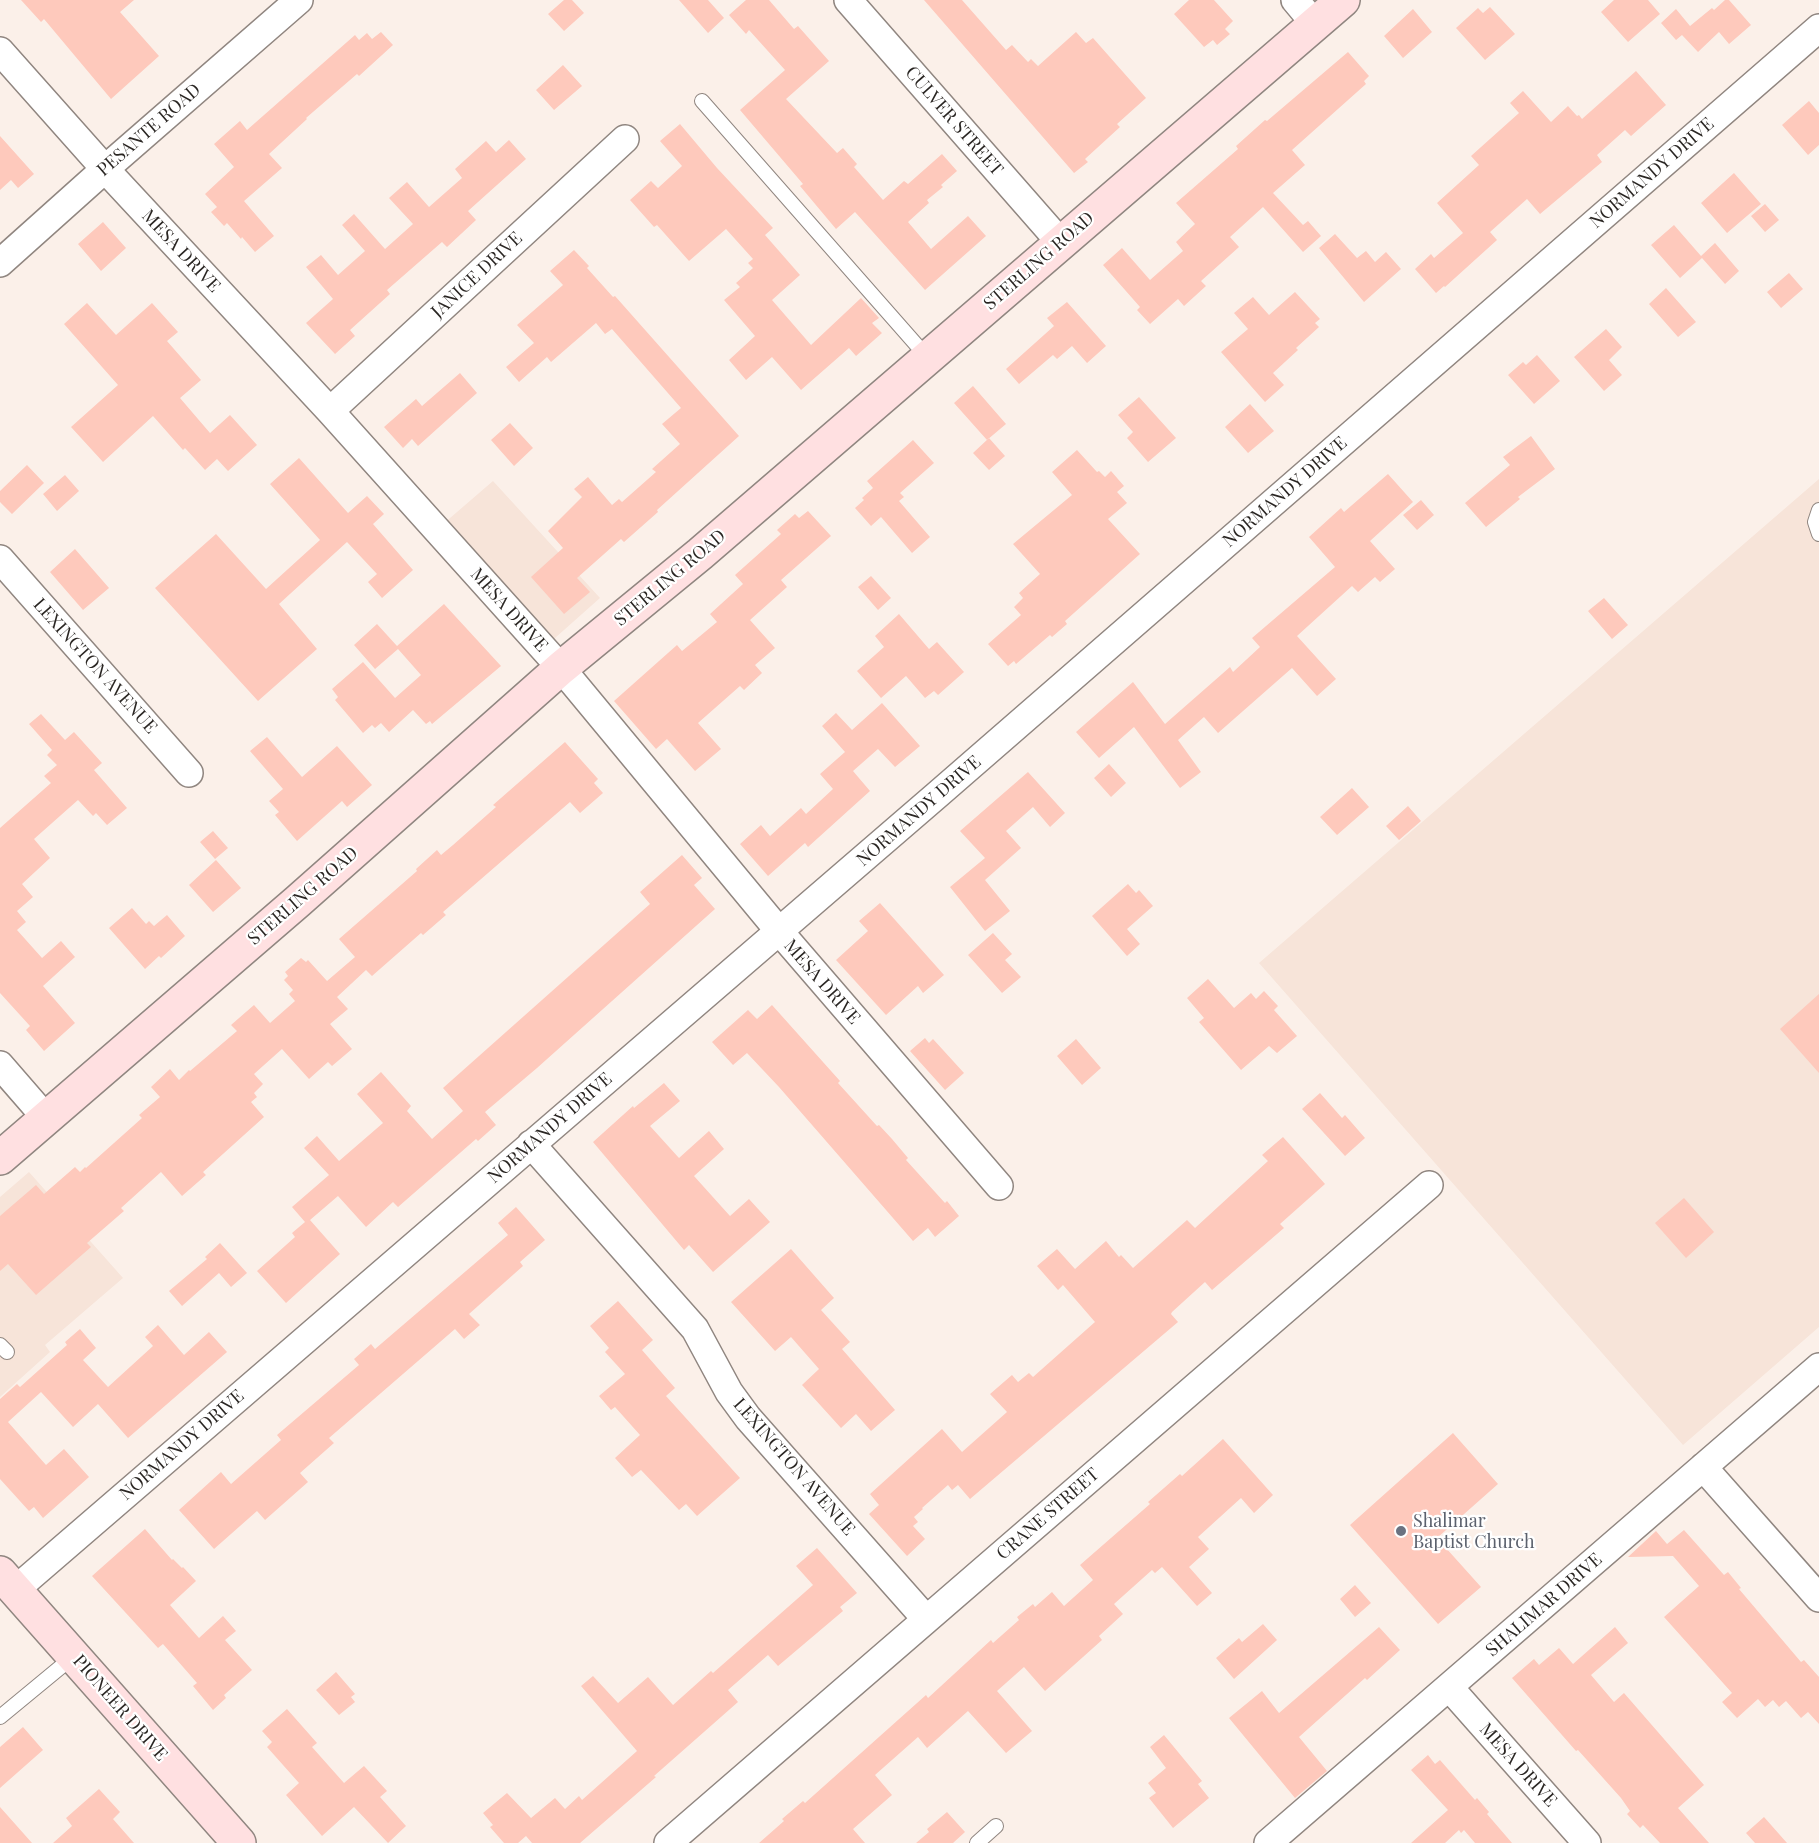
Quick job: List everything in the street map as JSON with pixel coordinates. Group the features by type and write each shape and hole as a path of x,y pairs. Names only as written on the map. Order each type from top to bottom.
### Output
{"street":[{"name":"PESANTE ROAD","path":"0,263 299,0"},
{"name":"CULVER STREET","path":"848,0 1061,243"},
{"name":"STERLING ROAD","path":"0,1158 306,894 561,668 700,554 1061,243 1305,12 1342,0"},
{"name":"NORMANDY DRIVE","path":"8,1581 531,1144 1819,28"},
{"name":"MESA DRIVE","path":"0,51 105,169 330,411 561,668 779,931 999,1186"},
{"name":"JANICE DRIVE","path":"330,411 625,139"},
{"name":"LEXINGTON AVENUE","path":"0,559 189,773"},
{"path":"0,1065 46,1118"},
{"name":"LEXINGTON AVENUE","path":"531,1144 695,1329 729,1392 748,1418 926,1619"},
{"name":"CRANE STREET","path":"668,1843 1429,1185"},
{"name":"SHALIMAR DRIVE","path":"1268,1843 1819,1366"},
{"path":"1703,1467 1819,1598"},
{"name":"PIONEER DRIVE","path":"8,1581 238,1843"},
{"name":"MESA DRIVE","path":"1449,1687 1587,1843"}],"lane":[{"path":"702,102 928,357"},
{"path":"1819,510 1815,522 1819,534"},
{"path":"0,1717 74,1656"},
{"path":"977,1843 996,1826"}],"shaded area":[{"path":"1819,479 1819,1327 1683,1445 1259,963"},
{"path":"493,481 600,598 537,654 428,537"},
{"path":"29,1172 123,1278 45,1345 50,1352 0,1397 0,1197"}],"building":[{"path":"21,0 134,0 120,12 159,56 111,99 44,19 41,22"},
{"path":"564,0 572,0 584,13 564,31 548,14"},
{"path":"679,0 708,0 724,18 708,33"},
{"path":"746,0 769,0 794,29 798,26 829,61 786,99 837,153 843,148 857,164 854,167 883,200 904,181 908,184 942,154 957,171 927,200 929,203 908,222 931,249 968,216 986,236 925,290 855,212 836,229 800,186 803,184 740,110 785,70 749,30 746,34 729,15"},
{"path":"924,0 962,0 1006,50 1012,45 1028,62 1031,59 1038,66 1076,32 1086,43 1093,38 1146,98 1117,124 1120,127 1085,159 1088,162 1074,173"},
{"path":"1189,0 1214,0 1233,21 1225,29 1230,34 1217,45 1213,40 1204,47 1174,14"},
{"path":"1614,0 1648,0 1660,14 1628,42 1601,12"},
{"path":"1725,0 1729,0 1751,25 1729,44 1719,32 1698,52 1682,35 1676,40 1661,23 1676,9 1690,26"},
{"path":"1490,7 1515,34 1485,60 1456,28 1478,8 1483,13"},
{"path":"1413,9 1432,32 1403,58 1384,36"},
{"path":"381,32 393,45 359,76 357,74 306,118 269,154 282,168 244,201 274,236 255,252 227,223 224,226 211,212 217,207 205,194 234,167 214,144 240,121 247,130 355,35 359,40 367,33 372,39"},
{"path":"1348,52 1369,76 1364,81 1366,84 1292,150 1305,165 1273,193 1303,225 1308,221 1321,236 1303,252 1263,207 1230,237 1239,247 1201,281 1206,286 1184,306 1178,299 1150,324 1137,310 1140,307 1103,265 1122,248 1150,280 1183,251 1176,242 1195,224 1176,203 1238,149 1236,146 1265,120 1267,121"},
{"path":"563,65 582,86 554,110 536,90"},
{"path":"1636,71 1666,105 1631,136 1625,130 1597,155 1602,162 1540,214 1527,199 1490,232 1497,240 1436,293 1415,269 1431,254 1434,258 1463,233 1437,203 1479,165 1471,156 1519,113 1510,103 1523,91 1551,122 1568,106 1582,119"},
{"path":"1809,101 1819,113 1819,145 1808,155 1782,125"},
{"path":"680,124 773,228 765,235 800,275 772,300 811,345 861,298 879,318 872,323 882,333 856,356 849,348 801,390 772,357 746,380 729,360 755,336 724,300 740,287 736,283 753,268 748,263 753,259 726,229 689,261 657,225 654,227 630,200 651,181 658,188 682,166 660,141"},
{"path":"0,136 34,174 18,188 11,180 0,190"},
{"path":"509,140 526,159 468,211 476,220 447,247 442,242 387,290 390,294 350,330 355,336 335,354 306,323 333,299 306,267 321,255 338,275 365,251 342,225 354,214 385,249 413,224 389,198 407,182 429,207 462,178 455,169 486,141 496,152"},
{"path":"1734,173 1761,204 1727,233 1701,203"},
{"path":"1765,204 1779,220 1765,232 1751,216"},
{"path":"103,222 126,248 101,271 78,244"},
{"path":"1674,225 1701,256 1715,243 1739,271 1725,284 1702,258 1680,278 1651,245"},
{"path":"1335,234 1357,258 1366,251 1375,262 1386,252 1401,269 1364,302 1319,248"},
{"path":"574,250 589,266 587,268 613,297 615,296 739,436 624,542 621,539 577,578 590,592 564,614 531,577 563,548 548,531 582,497 574,489 588,477 612,505 619,499 622,502 656,472 652,469 680,444 662,424 681,408 612,329 605,334 596,323 551,362 547,357 519,382 506,367 534,343 517,325 563,285 550,271"},
{"path":"1789,273 1803,289 1781,308 1767,292"},
{"path":"1666,288 1696,322 1678,337 1649,304"},
{"path":"1295,292 1320,319 1315,323 1319,327 1273,373 1284,385 1265,402 1221,352 1248,329 1234,313 1253,297 1269,315"},
{"path":"1067,302 1106,346 1087,363 1072,346 1057,359 1053,355 1019,384 1006,369 1054,326 1047,318"},
{"path":"87,303 116,335 152,303 178,332 167,341 201,380 180,398 210,433 230,415 257,445 228,471 217,459 205,470 185,448 183,450 153,416 103,462 71,427 118,385 64,324"},
{"path":"1606,329 1622,347 1609,360 1622,375 1604,391 1574,357"},
{"path":"1537,355 1560,381 1534,404 1508,375 1523,362 1526,365"},
{"path":"460,373 477,393 418,446 412,439 403,448 384,427 416,399 422,406"},
{"path":"973,386 1006,424 987,440 954,403"},
{"path":"1139,397 1176,438 1148,462 1127,438 1133,432 1118,415"},
{"path":"1250,404 1274,431 1248,453 1225,427"},
{"path":"510,423 533,448 514,466 491,440"},
{"path":"1531,436 1555,469 1518,497 1520,499 1486,527 1465,503 1510,465 1503,457"},
{"path":"989,438 1005,456 989,470 973,453"},
{"path":"913,440 934,463 900,493 904,497 899,501 930,537 912,553 881,517 871,526 855,508 873,488 867,481"},
{"path":"1077,450 1097,472 1099,471 1105,477 1111,471 1124,486 1117,492 1127,503 1108,519 1140,554 1065,621 1067,624 1052,637 1050,635 1016,664 1014,661 1008,666 988,644 1021,615 1014,607 1023,598 1019,593 1040,574 1013,544 1072,495 1052,472"},
{"path":"299,458 348,513 367,496 384,514 373,524 413,570 382,598 368,582 377,574 347,542 279,604 317,649 258,701 155,588 216,534 266,589 320,540 270,484"},
{"path":"27,465 44,483 12,514 0,502 0,491"},
{"path":"1388,474 1413,502 1370,541 1395,569 1380,582 1375,577 1358,592 1352,586 1297,636 1336,679 1317,696 1292,668 1218,733 1204,717 1178,740 1201,772 1180,788 1134,727 1099,758 1076,732 1133,682 1165,724 1230,667 1233,672 1260,647 1252,638 1335,567 1309,537 1341,508 1344,512"},
{"path":"65,475 79,491 57,511 43,494"},
{"path":"1421,500 1434,515 1417,530 1403,515"},
{"path":"808,511 831,536 781,580 787,587 750,620 775,648 755,665 762,673 744,690 740,686 698,723 721,749 695,771 667,739 656,749 614,701 677,645 682,651 717,622 710,614 743,584 735,575 781,534 777,530 795,514 799,518"},
{"path":"75,549 109,588 83,610 50,572"},
{"path":"871,576 891,598 878,610 858,587"},
{"path":"1604,598 1628,625 1612,639 1588,611"},
{"path":"444,604 501,666 432,724 430,721 426,724 413,710 389,732 381,723 375,728 372,725 363,733 335,700 338,697 332,689 363,662 395,698 421,675 398,649 375,669 354,645 377,624 397,646"},
{"path":"899,614 929,649 937,642 964,672 938,695 934,691 925,698 906,676 881,698 857,671 884,647 875,636"},
{"path":"882,703 920,746 895,767 878,749 853,771 870,791 808,847 805,843 768,876 740,844 761,825 770,836 801,808 806,814 833,789 820,774 845,752 822,726 836,713 852,730"},
{"path":"41,714 65,740 74,732 102,763 94,770 127,808 107,825 96,813 93,816 78,800 34,839 50,858 22,884 33,897 17,911 26,922 17,930 42,958 61,941 75,957 43,986 75,1023 44,1051 26,1030 30,1026 0,993 0,828 51,783 44,776 57,765 47,755 52,750 29,724"},
{"path":"267,737 302,777 337,746 372,785 347,807 342,801 297,841 275,815 279,812 269,801 283,789 250,751"},
{"path":"565,742 598,779 594,783 603,793 580,813 570,802 443,912 446,915 423,935 421,933 372,976 366,970 337,997 348,1009 330,1024 352,1049 332,1066 328,1062 309,1079 282,1049 254,1074 263,1084 254,1093 257,1097 251,1102 264,1117 203,1172 206,1175 182,1196 161,1172 121,1208 124,1211 87,1243 91,1247 36,1295 8,1264 0,1271 0,1216 36,1185 44,1194 75,1167 80,1172 86,1168 142,1118 139,1115 160,1097 151,1087 170,1069 179,1080 237,1031 231,1025 254,1005 270,1023 295,1001 289,994 293,990 284,980 288,976 285,972 301,958 306,962 308,960 327,981 355,957 339,939 417,871 416,869 437,850 441,855 453,845 496,807 493,805"},
{"path":"1109,764 1126,783 1111,797 1094,778"},
{"path":"1028,772 1065,813 1050,827 1033,807 1006,831 1021,848 985,880 1010,911 985,931 950,887 985,858 960,831"},
{"path":"1352,788 1369,807 1337,835 1320,817"},
{"path":"1408,806 1421,821 1399,840 1386,826"},
{"path":"213,831 228,848 215,859 200,842"},
{"path":"682,855 702,878 694,885 715,909 485,1112 496,1125 478,1141 476,1139 398,1207 393,1202 366,1227 338,1196 310,1220 340,1254 286,1303 257,1271 295,1237 292,1233 305,1222 292,1207 329,1175 304,1148 317,1136 339,1161 383,1123 357,1094 381,1072 411,1106 407,1111 432,1139 463,1111 443,1088 650,904 640,892"},
{"path":"216,860 241,888 213,912 189,885"},
{"path":"1128,884 1136,893 1139,890 1153,906 1127,929 1140,944 1127,956 1092,916"},
{"path":"880,903 944,975 923,993 918,986 886,1015 836,960 868,931 859,921"},
{"path":"132,908 146,924 149,921 154,926 167,915 185,936 145,969 109,928"},
{"path":"993,933 1012,954 1005,960 1021,977 1002,993 968,955"},
{"path":"1208,979 1234,1008 1251,993 1256,999 1264,991 1278,1006 1274,1010 1297,1036 1277,1053 1269,1046 1241,1070 1199,1022 1204,1018 1187,998"},
{"path":"1819,994 1819,1073 1780,1029"},
{"path":"772,1005 840,1081 838,1083 892,1139 908,1158 906,1160 959,1216 935,1237 928,1228 913,1241 747,1053 733,1065 712,1042 748,1010 757,1019"},
{"path":"925,1038 929,1043 933,1039 964,1073 945,1090 910,1051"},
{"path":"1076,1039 1101,1068 1082,1085 1057,1056"},
{"path":"664,1083 680,1101 650,1126 679,1158 709,1131 724,1149 694,1176 730,1216 749,1199 770,1222 713,1272 689,1245 684,1250 593,1142 633,1106 634,1108"},
{"path":"1320,1093 1342,1118 1345,1115 1365,1138 1345,1156 1302,1109"},
{"path":"1283,1137 1325,1184 1280,1224 1284,1228 1212,1290 1205,1282 1172,1312 1171,1314 1178,1322 970,1499 958,1485 952,1490 948,1485 922,1508 914,1517 918,1522 913,1526 925,1539 907,1556 869,1514 879,1505 870,1494 942,1429 962,1452 1007,1412 990,1394 1012,1375 1018,1382 1029,1373 1033,1377 1095,1322 1063,1285 1058,1290 1037,1266 1057,1249 1075,1269 1106,1241 1119,1257 1121,1255 1133,1268 1187,1220 1195,1228 1268,1161 1262,1155"},
{"path":"1684,1198 1714,1232 1686,1258 1655,1223"},
{"path":"516,1207 545,1240 520,1262 523,1266 469,1314 480,1325 464,1339 455,1329 329,1438 334,1443 300,1473 308,1482 265,1520 257,1511 214,1549 179,1510 221,1472 231,1484 281,1440 277,1435 359,1365 354,1359 371,1344 375,1349 508,1235 498,1223"},
{"path":"220,1243 247,1273 231,1287 219,1273 182,1306 169,1291 207,1259 205,1257"},
{"path":"791,1249 834,1298 821,1310 850,1342 842,1349 895,1410 871,1431 856,1414 841,1428 802,1385 819,1369 791,1337 775,1351 731,1302"},
{"path":"618,1301 653,1340 642,1350 675,1388 666,1396 740,1478 697,1516 686,1504 679,1510 641,1470 632,1477 615,1458 640,1435 615,1407 611,1410 599,1396 625,1374 605,1352 609,1348 590,1326"},
{"path":"158,1325 184,1355 209,1332 227,1352 128,1438 98,1404 73,1427 41,1392 8,1422 46,1465 64,1449 89,1477 43,1518 34,1507 29,1511 0,1479 0,1399 17,1384 20,1387 67,1345 65,1342 80,1329 96,1348 83,1360 108,1387 153,1346 145,1337"},
{"name":"Shalimar Baptist Church","path":"1453,1433 1498,1484 1437,1538 1481,1587 1438,1624 1350,1525"},
{"path":"1223,1439 1273,1495 1254,1513 1241,1498 1198,1537 1209,1549 1189,1567 1212,1593 1197,1606 1162,1567 1155,1573 1152,1570 1114,1604 1123,1614 1099,1636 1102,1640 1045,1691 1024,1667 997,1691 1032,1731 1006,1753 968,1711 927,1748 918,1737 875,1775 892,1795 853,1829 865,1843 759,1843 784,1821 782,1819 803,1801 805,1803 926,1695 928,1698 991,1640 993,1643 1019,1620 1017,1617 1033,1604 1035,1607 1052,1592 1064,1606 1093,1580 1080,1565 1150,1504 1148,1502 1180,1474 1182,1476"},
{"path":"145,1529 172,1560 183,1567 196,1581 170,1605 199,1638 223,1616 236,1631 225,1640 252,1670 224,1695 226,1698 213,1710 193,1686 197,1683 163,1644 158,1648 92,1576"},
{"path":"1684,1530 1724,1575 1728,1572 1741,1588 1739,1589 1801,1662 1804,1660 1819,1677 1819,1724 1808,1712 1801,1718 1786,1701 1779,1707 1773,1700 1765,1707 1758,1699 1737,1718 1722,1702 1732,1693 1664,1617 1699,1586 1673,1556 1628,1557 1656,1531 1667,1544"},
{"path":"817,1548 857,1593 840,1607 843,1611 778,1666 768,1655 728,1690 738,1702 580,1843 532,1843 526,1836 518,1843 504,1843 490,1827 493,1825 483,1813 507,1793 531,1818 555,1798 565,1809 579,1796 582,1800 637,1751 581,1686 593,1676 618,1703 648,1677 673,1705 813,1585 796,1566"},
{"path":"1355,1585 1371,1603 1355,1617 1340,1599"},
{"path":"1263,1624 1277,1640 1234,1679 1216,1658 1239,1638 1242,1642"},
{"path":"1379,1627 1400,1650 1299,1737 1327,1771 1295,1798 1229,1718 1262,1691 1279,1713"},
{"path":"1615,1627 1628,1643 1591,1675 1614,1702 1624,1693 1704,1785 1678,1808 1709,1843 1660,1843 1643,1825 1640,1828 1627,1814 1630,1811 1621,1798 1512,1678 1534,1659 1539,1665 1559,1648 1573,1664"},
{"path":"336,1672 355,1694 351,1697 355,1702 339,1715 316,1690"},
{"path":"287,1709 317,1743 312,1747 344,1783 364,1766 387,1791 380,1797 406,1826 388,1843 354,1807 322,1836 286,1795 299,1783 267,1747 272,1742 262,1731"},
{"path":"23,1727 43,1750 0,1788 0,1747"},
{"path":"1164,1735 1202,1781 1198,1784 1209,1798 1173,1828 1149,1798 1156,1793 1148,1783 1166,1768 1150,1747"},
{"path":"1428,1755 1435,1764 1440,1760 1475,1800 1477,1798 1489,1812 1487,1814 1512,1843 1475,1843 1464,1830 1461,1833 1459,1830 1445,1843 1411,1843 1448,1810 1411,1770"},
{"path":"99,1789 120,1812 113,1819 134,1843 53,1843 72,1826 66,1818"},
{"path":"0,1807 32,1843 0,1843"},
{"path":"947,1812 965,1832 953,1843 916,1843 929,1832 927,1829"},
{"path":"1764,1817 1787,1843 1755,1843 1746,1833"}],"place":[{"name":"Shalimar Baptist Church","path":"1401,1531"}]}
